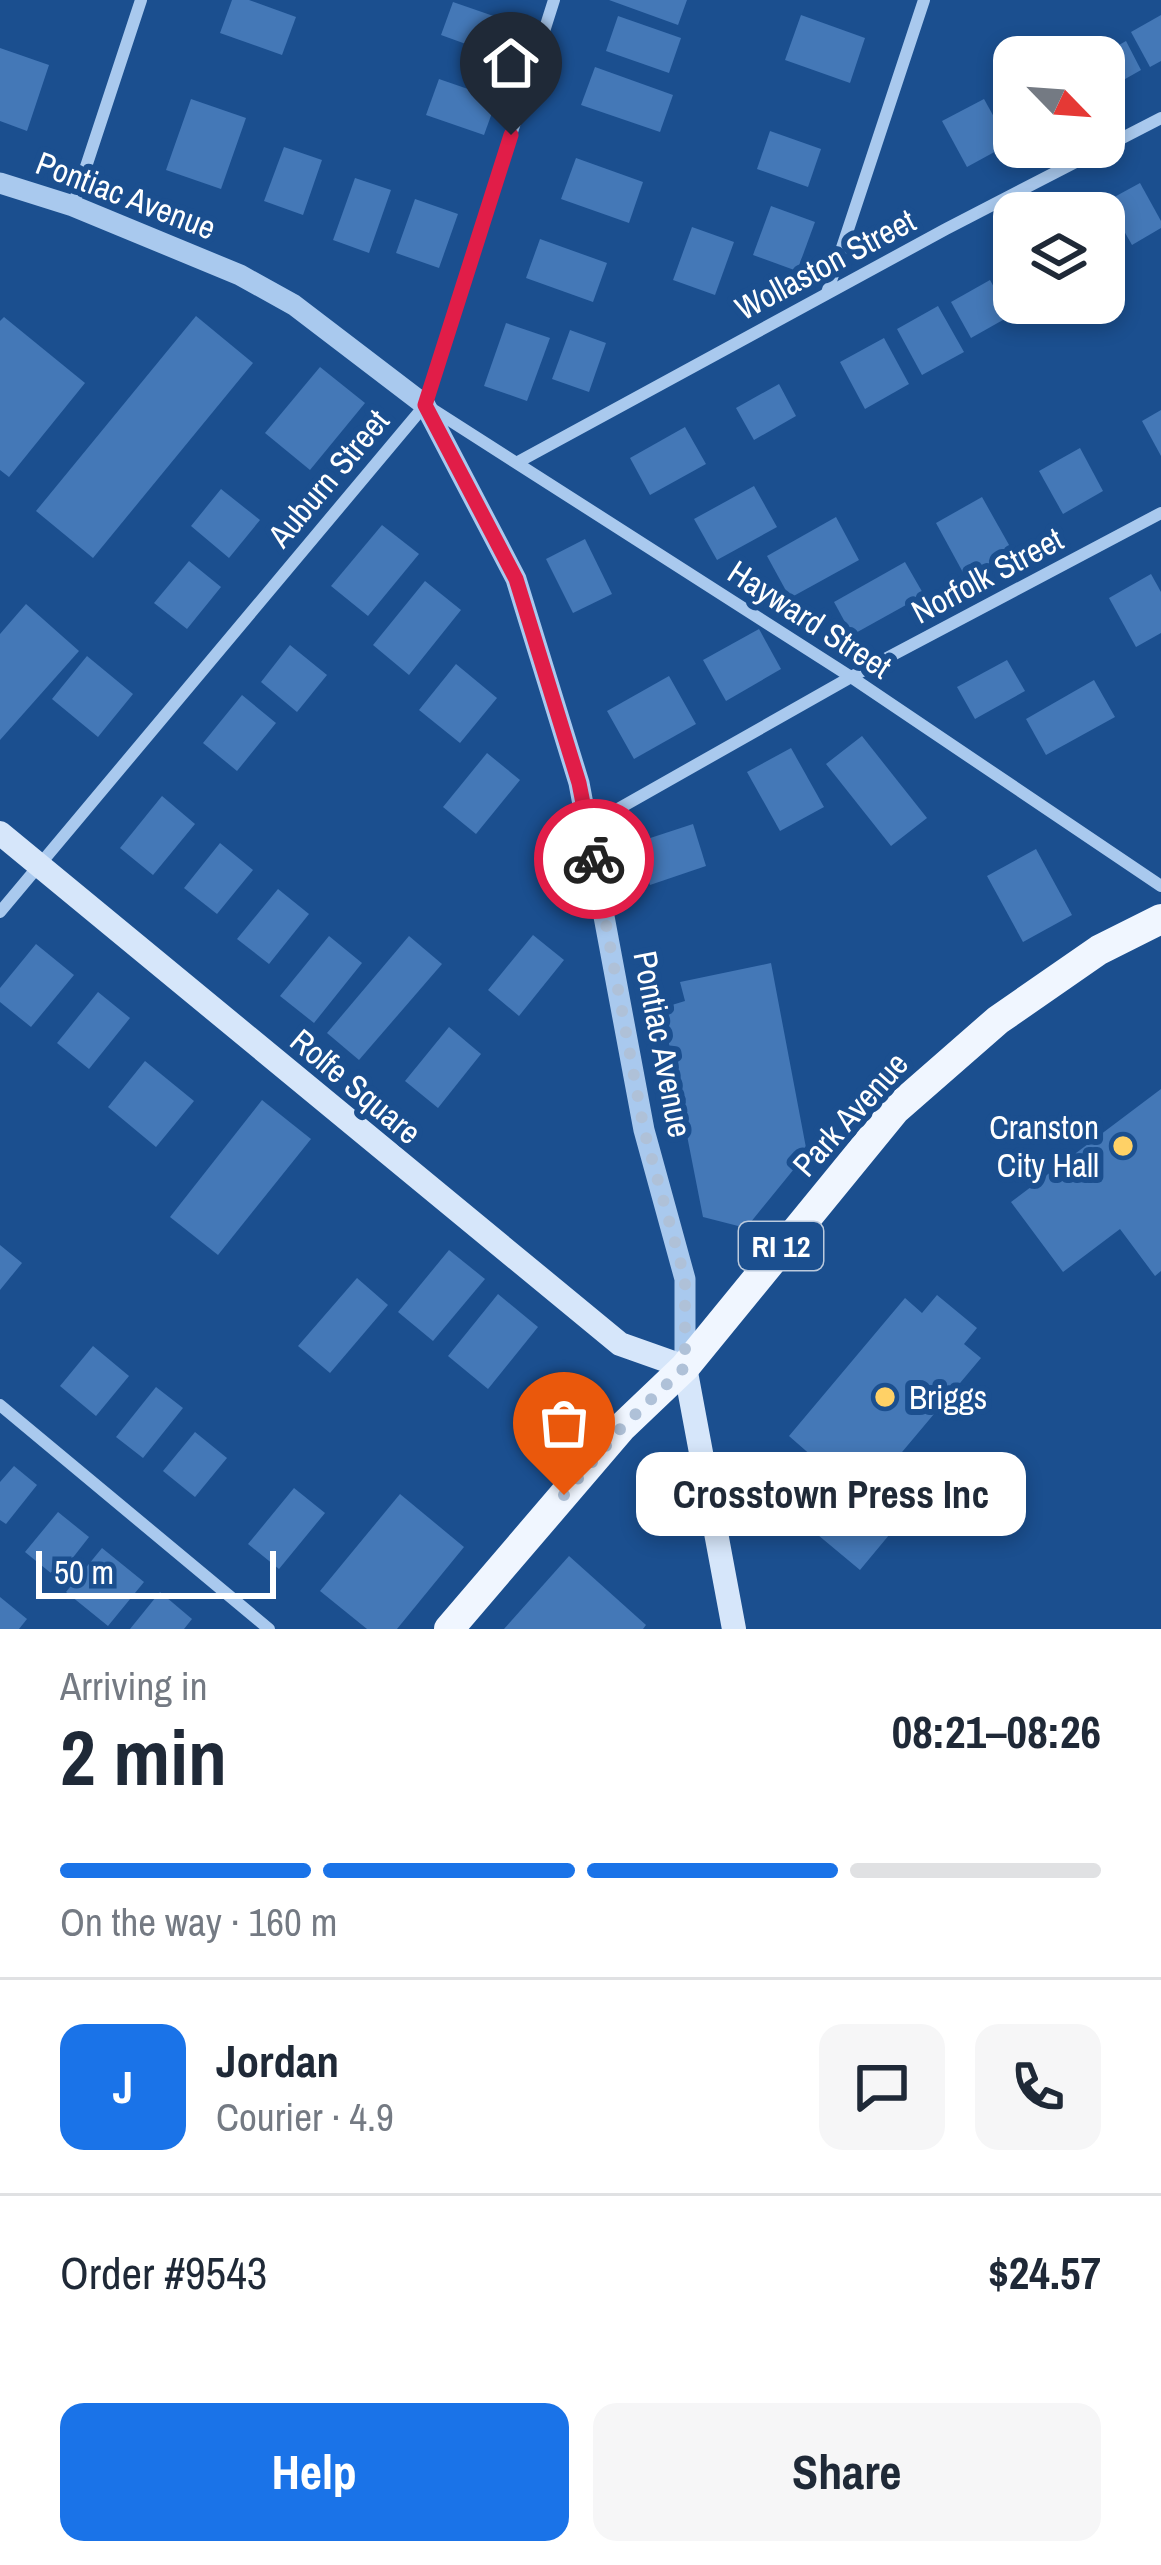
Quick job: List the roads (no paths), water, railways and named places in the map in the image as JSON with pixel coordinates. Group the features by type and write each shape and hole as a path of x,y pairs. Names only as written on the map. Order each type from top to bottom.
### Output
{"main road":[{"name":"Rolfe Square","path":"0,833 620,1344 685,1367"},
{"name":"Park Avenue","path":"449,1629 621,1428 685,1367 896,1110 998,1020 1099,950 1161,919"},
{"name":"Pontiac Avenue","path":"685,1367 734,1629"}],"street":[{"path":"73,206 141,0"},
{"name":"Auburn Street","path":"0,912 425,405 554,0"},
{"path":"826,294 924,0"},
{"name":"Wollaston Street","path":"518,462 1161,118"},
{"name":"Pontiac Avenue","path":"0,183 73,206 240,275 342,339 425,405 516,579 552,688 588,826 644,1130 685,1279 685,1367"},
{"name":"Hayward Street","path":"425,405 851,677 1161,886"},
{"name":"Norfolk Street","path":"588,826 851,677 1161,513"},
{"path":"0,1405 269,1629"}],"place":[{"name":"Cranston City Hall","path":"1123,1146"},
{"name":"Briggs","path":"885,1397"},
{"name":"Crosstown Press Inc","path":"564,1495"}]}
